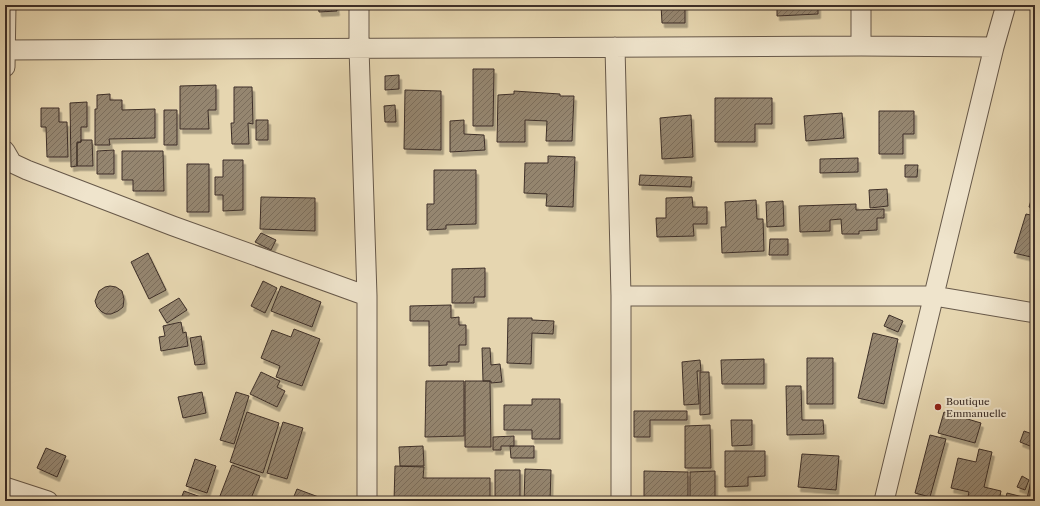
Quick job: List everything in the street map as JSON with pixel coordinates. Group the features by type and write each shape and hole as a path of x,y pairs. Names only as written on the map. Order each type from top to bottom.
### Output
{"street":[{"path":"6,5 5,58 359,48 861,46 994,47"},
{"path":"359,5 367,296 367,501"},
{"path":"861,46 862,5"},
{"path":"884,501 994,47 1006,5"},
{"path":"615,47 620,296 621,501"},
{"path":"5,151 12,163 27,170 173,226 367,296"},
{"path":"620,296 934,296 1035,313"},
{"path":"5,487 48,501"}],"building":[{"path":"318,5 336,5 337,11 319,12"},
{"path":"661,5 685,5 685,23 662,23"},
{"path":"777,5 818,5 818,14 777,16"},
{"path":"473,69 494,69 493,126 473,126"},
{"path":"399,75 399,89 385,90 385,76"},
{"path":"216,85 216,110 208,110 209,129 180,129 180,86"},
{"path":"234,87 252,87 253,124 248,123 249,144 232,144 231,123 234,123"},
{"path":"405,90 441,91 441,150 404,149"},
{"path":"514,91 574,96 572,141 546,141 547,121 525,120 525,142 497,142 498,95 514,94"},
{"path":"110,94 110,100 122,100 122,110 155,109 155,138 109,139 110,145 95,145 95,109 97,109 97,95"},
{"path":"715,98 772,98 772,124 755,124 755,142 715,142"},
{"path":"87,102 87,127 81,127 81,142 77,142 77,166 71,167 70,103"},
{"path":"395,105 396,122 385,122 384,106"},
{"path":"41,108 59,108 59,122 67,122 68,157 47,157 46,127 41,127"},
{"path":"164,110 177,110 177,145 164,145"},
{"path":"879,111 914,111 914,134 903,134 903,154 879,154"},
{"path":"842,113 844,138 806,141 804,116"},
{"path":"691,115 693,157 662,159 660,118"},
{"path":"256,120 268,120 268,140 256,140"},
{"path":"464,120 464,134 484,135 485,150 450,152 450,121"},
{"path":"81,140 92,140 93,166 77,166 77,143 81,142"},
{"path":"114,150 114,174 97,174 97,151"},
{"path":"122,151 163,151 164,191 133,191 133,180 122,180"},
{"path":"548,156 575,157 573,207 546,206 547,194 524,193 525,163 548,163"},
{"path":"858,158 858,172 820,173 820,159"},
{"path":"223,160 243,160 243,210 223,211 223,195 215,195 215,177 223,177"},
{"path":"187,164 209,164 209,212 187,212"},
{"path":"905,165 918,165 917,177 905,177"},
{"path":"434,170 476,170 476,224 446,225 446,229 427,230 427,204 434,204"},
{"path":"640,175 692,177 691,187 639,185"},
{"path":"1035,187 1035,209 1029,207"},
{"path":"887,189 888,206 870,208 869,190"},
{"path":"261,197 315,198 315,231 260,229"},
{"path":"692,197 693,207 707,207 707,224 693,224 694,236 657,237 656,218 666,218 666,198"},
{"path":"756,200 757,219 763,219 764,251 722,253 721,227 726,227 725,202"},
{"path":"783,201 784,226 767,227 766,202"},
{"path":"856,204 856,210 884,209 884,218 877,218 877,230 859,231 859,234 842,234 841,219 830,220 830,231 800,232 799,206"},
{"path":"1026,214 1035,216 1035,258 1014,253"},
{"path":"261,233 276,240 271,250 255,242"},
{"path":"770,239 788,239 788,255 769,255"},
{"path":"148,253 166,290 149,299 131,262"},
{"path":"485,268 485,297 474,297 474,303 452,303 452,269"},
{"path":"263,281 277,288 265,313 251,306"},
{"path":"110,286 116,287 122,291 124,299 123,307 111,314 106,314 97,307 95,301 99,291"},
{"path":"281,286 321,302 312,327 271,311"},
{"path":"179,298 187,310 167,323 159,310"},
{"path":"451,305 451,318 459,317 459,325 466,325 466,345 459,345 459,362 447,362 447,365 429,366 429,321 410,321 410,306"},
{"path":"889,315 903,321 898,332 884,326"},
{"path":"508,318 532,318 532,320 554,321 553,334 532,333 531,364 507,363"},
{"path":"181,322 183,333 186,332 188,346 161,351 159,337 165,336 163,326"},
{"path":"294,329 320,339 302,386 276,377 280,366 261,358 272,330 291,337"},
{"path":"873,333 898,339 884,404 858,398"},
{"path":"201,336 205,364 195,365 190,338"},
{"path":"482,348 490,348 491,365 500,364 502,382 491,383 491,381 483,381"},
{"path":"807,358 833,358 833,404 807,404"},
{"path":"764,359 764,384 722,384 721,360"},
{"path":"700,360 701,371 697,371 699,404 684,405 682,362"},
{"path":"261,372 280,381 277,387 285,391 277,407 250,394"},
{"path":"700,372 709,372 710,414 700,415"},
{"path":"426,381 464,381 464,436 425,437"},
{"path":"465,381 490,381 491,447 465,447"},
{"path":"786,386 801,386 802,420 823,420 824,434 787,435"},
{"path":"202,392 206,413 183,418 178,397"},
{"path":"236,392 249,396 234,444 220,440"},
{"path":"532,399 560,399 560,439 532,439 532,430 504,430 504,405 532,405"},
{"path":"634,411 687,411 687,420 650,420 650,437 634,437"},
{"path":"247,412 279,423 263,473 230,462"},
{"path":"944,412 981,423 975,443 938,433"},
{"path":"731,420 752,420 752,445 732,446"},
{"path":"283,422 303,428 287,479 267,473"},
{"path":"710,425 711,468 685,468 685,426"},
{"path":"1024,431 1035,435 1035,448 1020,442"},
{"path":"930,435 946,439 930,497 915,493"},
{"path":"514,436 514,446 501,446 501,450 493,450 493,437"},
{"path":"423,446 424,466 400,466 399,447"},
{"path":"510,446 534,446 534,458 511,458"},
{"path":"46,448 66,456 57,477 37,468"},
{"path":"979,449 992,452 984,487 1001,491 999,501 967,501 969,492 951,488 958,458 976,462"},
{"path":"725,451 765,451 765,476 748,477 748,486 725,487"},
{"path":"802,454 839,456 836,490 798,487"},
{"path":"195,459 216,466 207,493 186,486"},
{"path":"232,465 260,476 250,501 218,501"},
{"path":"1035,465 1035,501 1005,501 1007,493 1027,498"},
{"path":"395,466 424,467 423,478 490,478 490,501 394,501"},
{"path":"525,469 551,470 550,501 524,501"},
{"path":"495,470 520,470 520,499 514,499 514,501 495,501"},
{"path":"644,471 688,472 688,501 644,501"},
{"path":"715,471 715,501 690,501 690,472"},
{"path":"1022,476 1029,480 1025,490 1017,487"},
{"path":"297,489 324,499 323,501 292,501"},
{"path":"184,491 209,500 209,501 180,501"}],"place":[{"name":"Boutique Emmanuelle","path":"938,407"}]}
